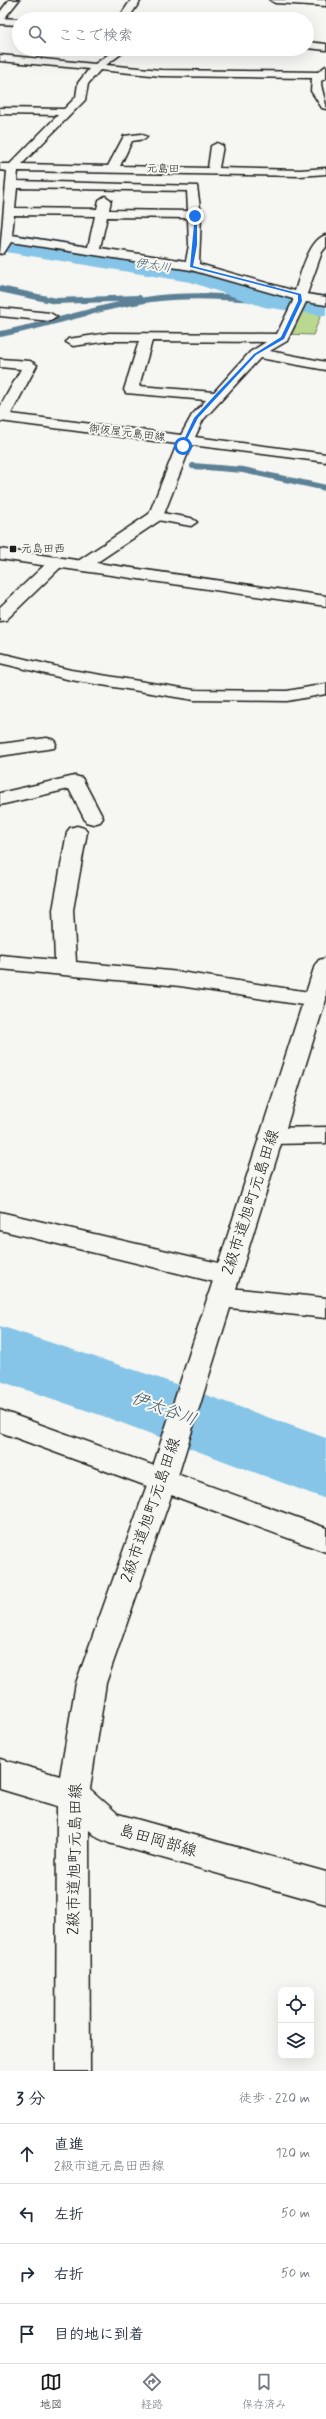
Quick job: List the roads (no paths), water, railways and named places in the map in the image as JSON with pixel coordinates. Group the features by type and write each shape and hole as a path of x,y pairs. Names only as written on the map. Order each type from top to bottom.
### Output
{"street":[{"path":"0,18 14,0"},
{"path":"128,12 136,0"},
{"path":"275,0 326,3"},
{"path":"0,21 12,22"},
{"path":"314,46 326,47"},
{"path":"113,56 98,66 83,83 81,98 70,112 13,167 10,211 3,242 93,252 192,266 299,300 326,301"},
{"path":"0,58 161,73 324,73"},
{"path":"324,73 316,80 316,91 326,106"},
{"path":"0,110 70,112"},
{"path":"113,168 128,138 141,137"},
{"path":"213,170 217,146"},
{"name":"元島田","path":"0,167 326,171"},
{"path":"11,184 193,188 195,245 192,266"},
{"path":"93,252 108,187"},
{"path":"10,211 195,216"},
{"path":"81,566 156,516 185,440 197,418 258,353 282,338 299,300 316,251 326,239"},
{"path":"299,300 326,290"},
{"path":"0,312 50,317"},
{"path":"73,342 109,337 282,338"},
{"path":"147,337 130,390 217,396"},
{"path":"258,353 326,366"},
{"path":"0,363 30,366 1,417"},
{"name":"御仮屋元島田線","path":"1,417 326,458"},
{"path":"0,554 326,602"},
{"path":"0,616 57,562"},
{"path":"0,658 71,675 194,696 287,696 326,689"},
{"path":"0,750 46,744"},
{"path":"0,800 75,782 93,818"},
{"path":"66,968 63,910 77,832"},
{"path":"0,962 180,979 316,1000"},
{"name":"2級市道旭町元島田線","path":"73,2071 73,1796 91,1683 162,1482 326,965"},
{"path":"271,1136 326,1135"},
{"path":"0,1221 31,1226 224,1286 326,1308"},
{"path":"0,1421 131,1468 162,1482 326,1540"},
{"name":"島田岡部線","path":"0,1774 73,1796 109,1827 326,1888"}],"lane":[{"path":"156,516 191,522"}],"waterway":[{"name":"伊太川","path":"0,241 196,273 276,300 326,306"},
{"path":"0,289 56,301 139,298"},
{"path":"0,334 100,309 160,298 204,296 276,300"},
{"path":"308,304 326,297"},
{"path":"193,466 243,470 326,488"},
{"name":"伊太谷川","path":"0,1353 128,1396 326,1469"}],"place":[{"name":"元島田西","path":"13,549"}]}
